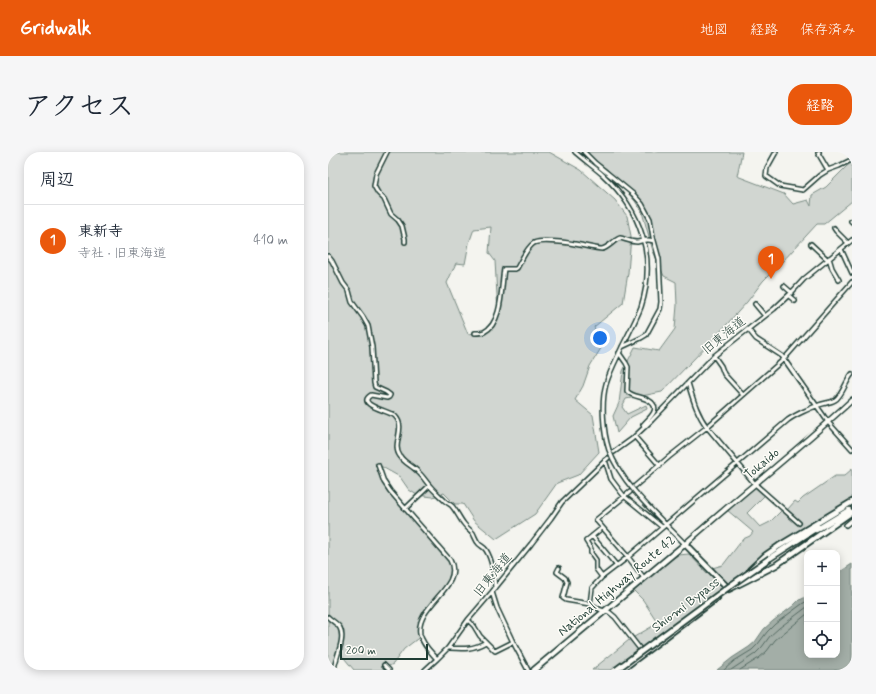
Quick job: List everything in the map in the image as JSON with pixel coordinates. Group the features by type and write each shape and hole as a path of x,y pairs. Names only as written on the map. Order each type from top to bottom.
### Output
{"highway":[{"path":"621,670 729,589 766,555 852,502"},
{"name":"Shiomi Bypass","path":"616,670 770,558 852,507"},
{"path":"729,589 776,565 852,512"},
{"name":"National Highway Route 42","path":"534,670 685,544 729,589"}],"main road":[{"name":"Tokaido","path":"685,544 852,400"}],"street":[{"path":"387,152 376,174 374,186 384,199 391,214 402,226 405,242"},
{"path":"575,152 604,176 628,204 637,220 646,251 647,272 645,292 606,385 603,408 609,450 616,464 634,491 685,544"},
{"path":"584,152 633,194 642,204 650,218 659,260 661,280 660,309 646,335 622,347"},
{"path":"776,152 766,168 766,176 780,186 803,190 828,170 850,161"},
{"path":"819,152 818,153 828,170"},
{"path":"834,228 848,243"},
{"path":"475,333 484,332 495,321 500,303 504,269 517,268 530,246 535,242 547,241 575,244 600,249 605,248 620,238 636,242 649,239 654,241"},
{"name":"旧東海道","path":"614,452 645,427 714,356 789,296 804,279 852,240"},
{"path":"811,244 828,259 839,280"},
{"path":"841,249 852,273"},
{"path":"328,256 349,291 352,302 368,326 372,347 375,387 390,395 387,398 371,396 369,397 368,403 370,406 391,413 398,420 400,429 396,444 399,455 403,460 419,472 429,486 452,506 464,525 473,534 479,544 486,549 493,570 495,588"},
{"path":"636,486 707,427 784,359 852,282"},
{"path":"784,286 792,293"},
{"path":"789,296 795,301"},
{"path":"755,304 765,316"},
{"path":"748,329 756,339 777,352 784,359 818,405 828,422 852,449"},
{"path":"619,354 626,362 628,367 627,391 630,394 646,398 654,405 654,413 643,425 645,427"},
{"path":"714,356 721,366 724,374 743,395"},
{"path":"590,604 592,588 602,578 793,416 818,405 836,400 852,374"},
{"path":"688,383 696,409 707,427 755,484 799,522"},
{"path":"635,436 660,466"},
{"name":"旧東海道","path":"425,670 448,648 468,620 551,518 562,502 606,459 611,479 624,496"},
{"path":"378,465 384,482 453,565 452,579 425,612 421,621 420,633 422,640 437,659"},
{"path":"405,508 429,486"},
{"path":"630,492 596,520 644,578"},
{"path":"624,496 662,527"},
{"path":"846,525 852,520"},
{"path":"602,528 586,541 596,560 596,570 602,578"},
{"path":"592,536 617,566"},
{"path":"559,568 557,572 565,578 567,582 563,598 566,600 590,604 609,612 615,617 640,648"},
{"path":"492,592 497,608 528,670"},
{"path":"328,618 340,627 342,633 342,639 334,670"},
{"path":"468,620 494,651 513,642"},
{"path":"448,648 477,647 486,642"},
{"path":"384,665 389,670"}],"shaded area":[{"path":"328,152 549,152 581,170 615,200 627,216 631,236 628,273 623,303 594,327 603,345 590,366 583,386 575,400 593,415 599,452 578,475 557,483 535,514 496,539 474,521 463,504 455,504 444,493 433,497 417,495 409,490 400,477 375,463 384,482 451,562 453,573 423,616 421,636 404,649 393,664 381,670 354,670 340,653 330,669 328,667","holes":["491,227 489,253 495,261 498,313 483,332 468,334 447,283 456,263 465,264 469,243 474,229"]},
{"path":"581,152 742,152 737,176 784,194 793,204 808,200 811,206 812,195 826,187 852,162 852,201 824,224 817,224 763,281 747,302 718,334 662,392 626,399 622,407 627,414 646,405 647,409 631,417 617,433 613,416 619,403 623,371 635,347 659,351 675,329 677,305 676,282 664,276 653,251 642,212 635,201 608,170"},
{"path":"852,469 852,501 776,551 611,670 592,670 629,640 658,623 643,600 634,591 663,565 678,555 689,554 707,573 712,568 723,565 743,539 750,536 753,532 727,510 755,486 765,495 747,513 760,527 770,522 782,510 787,510 795,501 798,503 835,476 844,476"}],"water":[{"path":"852,564 852,670 717,670 749,647 755,642 764,629 799,600 804,598 804,658 840,658 840,572"}],"place":[{"name":"東新寺","path":"771,279"}]}
